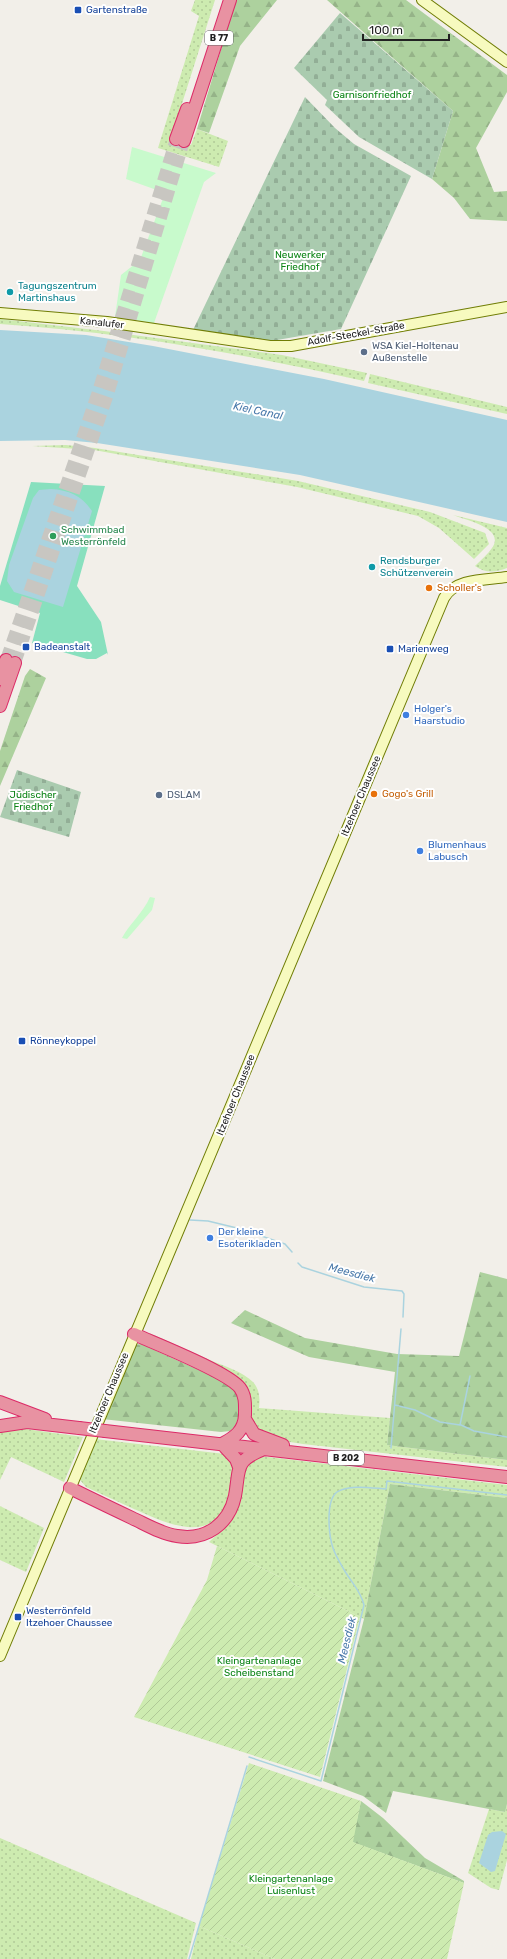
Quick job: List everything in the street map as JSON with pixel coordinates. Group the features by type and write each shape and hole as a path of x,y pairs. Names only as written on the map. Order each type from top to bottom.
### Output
{"highway":[{"name":"B 77","path":"223,0 180,140 230,0"},
{"path":"0,679 10,661 0,706"},
{"path":"70,1488 166,1534 176,1536 196,1537 216,1528 227,1516 235,1496 239,1467 236,1459 222,1444 240,1433 245,1420 243,1394 231,1380 134,1334"},
{"path":"0,1402 28,1414 74,1428"},
{"path":"245,1420 254,1434 297,1453"},
{"name":"B 202","path":"0,1426 26,1422 265,1448 507,1477"},
{"path":"239,1467 249,1455 265,1448"},
{"path":"485,1474 507,1482"}],"street":[{"path":"422,0 507,62"},
{"name":"Adolf-Steckel-Straße","path":"204,337 260,346 291,346 507,307"},
{"name":"Kanalufer","path":"0,313 107,322 204,337"},
{"name":"Itzehoer Chaussee","path":"0,1656 444,598 447,592 457,585 507,577"}],"green space":[{"path":"195,0 215,0 171,138 191,145 197,129 228,141 219,167 158,148 199,16 191,11"},
{"path":"236,0 277,0 240,46 209,133 197,129"},
{"path":"327,0 406,0 507,75 507,92 476,148 494,192 507,191 507,221 470,219 454,198 432,179 453,111"},
{"name":"Garnisonfriedhof","path":"340,13 453,111 432,179 359,137 325,105 327,100 294,68"},
{"name":"Neuwerker Friedhof","path":"305,97 335,128 354,144 411,176 341,329 277,340 258,340 193,330"},
{"path":"132,147 216,173 204,182 154,323 115,317 121,275 140,260 165,193 126,179"},
{"path":"0,319 104,331 282,355 367,373 364,381 183,345 92,332 0,324"},
{"path":"370,374 507,407 507,414 368,383"},
{"path":"66,445 95,448 298,481 430,512 485,533 489,544 474,559 439,528 418,516 297,487 94,450 32,446"},
{"name":"Schwimmbad Westerrönfeld","path":"31,482 105,486 77,586 101,622 108,655 107,653 96,659 87,659 32,643 40,613 0,600 0,586"},
{"path":"453,515 507,528 507,568 491,572 479,569 475,566 492,548 495,541 494,535 489,530 474,522"},
{"path":"30,669 46,678 0,786 0,751 25,676"},
{"name":"Jüdischer Friedhof","path":"17,770 81,792 69,837 0,817"},
{"path":"150,897 155,898 152,910 127,939 122,938 144,908"},
{"path":"480,1272 507,1279 507,1460 387,1445 395,1372 309,1357 231,1323 245,1310 305,1338 397,1354 459,1356"},
{"path":"149,1333 249,1378 258,1391 259,1408 390,1418 387,1445 507,1460 507,1467 303,1444 271,1438 258,1430 253,1424 250,1414 251,1400"},
{"path":"141,1344 230,1384 240,1397 237,1425 230,1431 221,1432 102,1419 135,1345"},
{"path":"18,1428 83,1437 64,1482 11,1457 0,1480 0,1430"},
{"path":"95,1439 225,1454 234,1464 233,1480 229,1497 222,1512 212,1522 201,1526 188,1527 174,1525 147,1515 86,1487 80,1480 80,1475"},
{"path":"259,1456 507,1485 507,1498 390,1484 364,1619 209,1542 227,1523 237,1507 246,1463"},
{"path":"390,1484 507,1498 507,1804 505,1812 393,1791 386,1813 363,1796 323,1781 364,1619"},
{"path":"0,1506 44,1528 26,1572 0,1560"},
{"name":"Kleingartenanlage Scheibenstand","path":"217,1546 360,1617 320,1777 134,1717 207,1580"},
{"name":"Kleingartenanlage Luisenlust","path":"249,1763 361,1801 353,1842 464,1883 447,1959 275,1959 199,1926"},
{"path":"361,1801 383,1818 425,1858 464,1881 464,1883 352,1842"},
{"path":"507,1804 507,1860 499,1890 491,1888 468,1873 489,1809 505,1812"},
{"path":"0,1838 196,1923 187,1959 0,1959"},
{"path":"199,1926 275,1959 191,1959"}],"water":[{"name":"Kiel Canal","path":"0,330 86,335 153,346 324,379 507,420 507,522 300,475 97,443 65,440 0,441"},
{"path":"51,489 69,492 84,501 92,511 63,607 14,592 7,581 9,565 33,498 39,490"},
{"path":"502,1831 506,1834 495,1871 491,1872 479,1863 488,1835 492,1832"}],"waterway":[{"name":"Meesdiek","path":"190,1220 208,1221 241,1229 285,1244 292,1252"},
{"name":"Meesdiek","path":"298,1263 302,1267 364,1287 402,1291 404,1294 403,1317"},
{"name":"Meesdiek","path":"391,1448 401,1329"},
{"path":"395,1405 415,1410 440,1422 460,1425 470,1376"},
{"path":"461,1425 474,1431 507,1437"},
{"name":"Meesdiek","path":"249,1757 321,1781 364,1605 359,1592 346,1573 334,1551 329,1527 329,1511 333,1496 337,1492 354,1487 386,1489 387,1481 507,1495"},
{"name":"Meesdiek","path":"189,1959 247,1766"}],"tunnel":[{"path":"6,660 98,392 176,139"},
{"path":"15,663 108,394 184,141"}],"place":[{"name":"Gartenstraße","path":"78,10"},
{"name":"Tagungszentrum Martinshaus","path":"10,292"},
{"name":"WSA Kiel-Holtenau Außenstelle","path":"364,352"},
{"name":"Schwimmbad Westerrönfeld","path":"53,536"},
{"name":"Rendsburger Schützenverein","path":"372,567"},
{"name":"Scholler's","path":"429,588"},
{"name":"Badeanstalt","path":"26,647"},
{"name":"Marienweg","path":"390,649"},
{"name":"Holger's Haarstudio","path":"406,715"},
{"name":"Gogo's Grill","path":"374,794"},
{"name":"DSLAM","path":"159,795"},
{"name":"Blumenhaus Labusch","path":"420,851"},
{"name":"Rönneykoppel","path":"22,1041"},
{"name":"Der kleine Esoterikladen","path":"210,1238"},
{"name":"Westerrönfeld Itzehoer Chaussee","path":"18,1617"}]}
